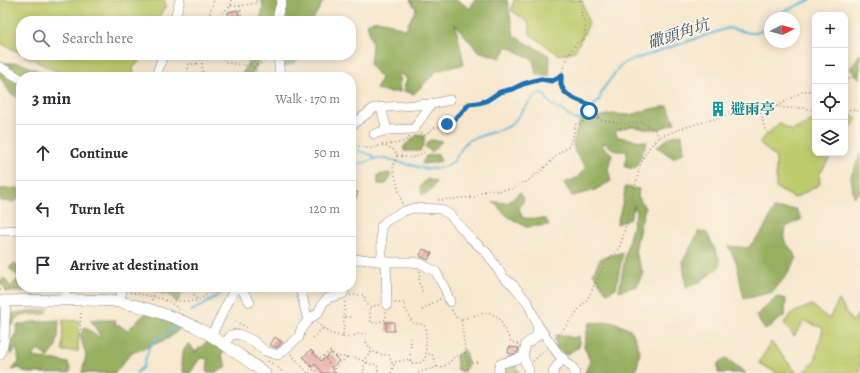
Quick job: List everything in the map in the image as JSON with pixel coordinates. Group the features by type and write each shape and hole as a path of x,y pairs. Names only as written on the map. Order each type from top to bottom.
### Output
{"main road":[{"path":"3,301 106,301 119,302 146,309 195,327 211,336 265,373"}],"street":[{"path":"175,16 180,0"},
{"path":"278,16 282,0"},
{"path":"158,72 161,60"},
{"path":"278,60 279,72"},
{"path":"0,67 16,76"},
{"path":"356,122 374,108 431,104 450,100"},
{"path":"374,134 387,130 414,129 431,104"},
{"path":"381,107 387,130"},
{"path":"387,304 381,227 386,221 404,211 414,208 440,209 449,214 468,236 487,253 503,277 513,285 528,303 537,324 559,355 573,368 575,373"},
{"path":"0,231 16,230"},
{"path":"356,260 420,263 436,272 449,301"},
{"path":"65,292 66,300"},
{"path":"119,302 122,292"},
{"path":"211,336 233,292"},
{"path":"243,292 250,302"},
{"path":"301,292 309,319"},
{"path":"224,345 230,335 238,334 252,340 264,351 278,356 299,337 301,330 309,319 318,313 323,303 328,298 345,292"},
{"path":"0,355 4,341 3,301"},
{"path":"527,373 529,370 522,357 526,344 537,336 537,324"},
{"path":"498,373 500,364 522,357"},
{"path":"553,373 563,358"}],"path":[{"path":"208,16 214,0"},
{"path":"231,0 231,6"},
{"path":"223,16 223,12 231,6 256,3 256,0"},
{"path":"580,0 582,17 586,24 584,39 577,42 565,63 560,80 566,94 588,104 588,110 601,120 625,124 641,122 655,130 659,137"},
{"path":"240,6 242,16"},
{"path":"188,72 189,64 198,64 199,60"},
{"path":"201,60 202,72"},
{"path":"224,60 226,62 252,67 269,60"},
{"path":"249,60 252,67 258,72"},
{"path":"848,79 860,74"},
{"path":"420,133 425,135 434,128 451,123 469,104 486,101 500,92 513,89 523,84 541,79 552,81 562,75"},
{"path":"531,362 551,344 588,298 605,263 619,248 640,166 650,146 659,137 686,127 753,108 768,109 777,106 804,91 812,91"},
{"path":"777,106 812,110"},
{"path":"760,109 764,128 770,135"},
{"path":"848,109 860,111"},
{"path":"437,200 476,197 482,192 489,190 499,191 512,189 521,183 527,182 534,175 540,172 560,152 568,148 576,124 580,124 587,118 599,118"},
{"path":"356,145 366,148 375,148 382,145 391,145 407,140 411,137"},
{"path":"382,145 393,149 397,156"},
{"path":"397,156 413,158 418,157 424,152"},
{"path":"397,156 393,167 404,211"},
{"path":"420,263 419,283 422,290 422,295"},
{"path":"0,290 16,289"},
{"path":"152,300 154,292"},
{"path":"193,292 197,301"},
{"path":"175,301 197,301 210,292"},
{"path":"351,292 364,295 366,304 369,307"},
{"path":"422,310 444,296 449,301 456,317 461,319 488,312 499,318 511,342 526,346"},
{"path":"343,337 345,299"},
{"path":"387,304 405,303 405,309 408,311 411,322 413,324 421,324 426,327 426,354 425,358 420,363 411,363 411,335"},
{"path":"80,334 81,308"},
{"path":"344,317 352,317"},
{"path":"309,319 329,333 343,337 351,338 356,334 369,332"},
{"path":"461,319 468,371 470,373"},
{"path":"313,338 323,328"},
{"path":"366,342 372,351 377,354 389,354 392,364 410,359"},
{"path":"286,348 309,373 314,369 318,373"},
{"path":"320,358 331,351 337,357 354,357 372,365 375,364 378,367 378,373"},
{"path":"363,361 372,351"},
{"path":"418,373 443,366 451,361 452,358 466,353"},
{"path":"426,354 432,354 437,367"},
{"path":"323,356 336,373"},
{"path":"334,369 347,357"},
{"path":"363,373 365,371 363,368 367,362"},
{"path":"391,373 395,362"},
{"path":"468,363 480,362"}],"green space":[{"path":"0,0 164,0 166,5 160,16 16,16 16,51 0,43"},
{"path":"261,0 324,0 315,16 261,16 263,5"},
{"path":"410,0 458,0 470,9 474,0 507,0 514,36 550,56 549,77 536,74 533,60 507,46 501,58 478,51 455,24 464,64 437,71 414,94 403,91 407,79 399,73 400,92 388,92 376,89 381,78 370,65 372,44 367,23 377,20 387,22 405,30 416,9"},
{"path":"514,0 582,0 589,24 575,51 559,55 530,34 529,23 511,10"},
{"path":"860,54 860,79 850,69"},
{"path":"34,60 140,60 133,68 133,72 58,72"},
{"path":"249,60 261,60 259,61 253,72 243,72"},
{"path":"273,60 297,60 295,63 279,68"},
{"path":"0,63 20,63 41,72 16,72 16,96 11,94 0,77"},
{"path":"668,106 675,123 659,129 645,129 632,126 615,131 618,137 647,142 635,169 625,167 627,151 616,151 604,143 601,145 612,154 608,169 611,181 593,191 572,196 564,183 577,178 586,167 575,153 573,143 580,121 612,114 630,115"},
{"path":"848,112 857,119 848,132"},
{"path":"812,121 812,156 831,156 819,175 820,184 795,198 776,188 776,158 759,142 779,123 792,131"},
{"path":"682,134 684,152 673,158 657,147 670,137"},
{"path":"417,135 424,136 424,144 420,151 404,151 404,146"},
{"path":"430,140 442,141 432,152 425,147"},
{"path":"438,154 441,161 422,164 426,156"},
{"path":"860,154 860,192 854,197 851,177"},
{"path":"390,173 390,178 386,184 378,184 378,175"},
{"path":"427,179 436,182 431,191 422,195 420,187"},
{"path":"625,187 639,189 638,196 645,208 635,252 643,273 637,286 619,291 626,252 636,214 634,205 630,219 617,224"},
{"path":"16,188 16,201 14,202 0,201 0,189"},
{"path":"520,192 524,200 519,209 523,218 546,219 549,225 526,227 507,216 493,202 508,203"},
{"path":"774,209 796,209 802,219 786,227 784,240 797,258 773,292 744,299 736,261 728,246 748,248 762,232"},
{"path":"699,231 707,233 719,258 720,266 700,282 686,288 683,261"},
{"path":"623,252 616,288 607,293 593,273 601,258"},
{"path":"14,263 16,264 16,274 9,268"},
{"path":"4,278 11,287 16,281 16,292 7,292 4,286 0,284 0,281"},
{"path":"160,292 182,292 177,303 169,294 163,294"},
{"path":"777,297 786,299 785,315 765,330 756,316"},
{"path":"839,300 852,322 860,312 860,373 802,373 815,361 823,328 804,321 794,336 784,323 792,313 812,305 829,319"},
{"path":"48,309 46,314 23,315 15,319 13,325 9,324 13,313"},
{"path":"147,312 183,326 169,338 131,353 115,373 82,373 86,355 80,335 85,327 102,339 91,320 115,320 116,325 120,325 128,330"},
{"path":"59,320 55,349 48,357 38,350 32,357 68,363 71,371 69,373 27,373 19,368 12,370 19,362 17,348 11,355 7,346 16,335 17,325 31,322"},
{"path":"63,320 79,321 78,351 62,351"},
{"path":"614,322 632,331 640,351 636,373 585,373 590,361 584,346 589,323"},
{"path":"556,335 573,338 579,336 579,347 565,355 556,348"},
{"path":"210,339 227,350 221,355 227,366 218,371 207,373 208,359 200,358 190,373 184,373 182,365 183,351 189,343 195,352"},
{"path":"771,342 797,373 777,373 759,363"},
{"path":"464,349 468,362 467,367 463,372 457,369 456,356"},
{"path":"510,356 519,371 518,373 502,373 503,361"},
{"path":"726,358 746,373 718,373 718,363"}],"building":[{"path":"238,10 239,16 228,16 228,12"},
{"path":"423,249 432,253 428,260 420,256"},
{"path":"386,322 394,322 394,331 386,331"},
{"path":"275,337 282,342 277,348 270,345"},
{"path":"509,347 519,348 518,352 513,354 508,353"},
{"path":"311,350 321,361 331,353 339,361 331,368 335,373 323,373 315,364 312,367 303,357"}],"waterway":[{"name":"䃟頭角坑","path":"782,12 810,0"},
{"path":"356,165 377,158 385,158 426,169 446,166 454,161 463,146 469,140 508,127 537,94 543,93 550,103 575,120 581,119 599,100 603,89 619,67 626,62 728,28 750,33 764,30"},
{"path":"356,147 359,151 372,155 374,159"},
{"path":"191,311 210,301 222,292"},
{"path":"136,373 143,367 152,343 178,326"}],"place":[{"name":"避雨亭","path":"718,109"}],"route":[{"path":"447,124 451,123 469,104 486,101 500,92 513,89 523,84 541,79 552,81 562,75 560,80 561,85 566,94 588,104 589,111"}]}
